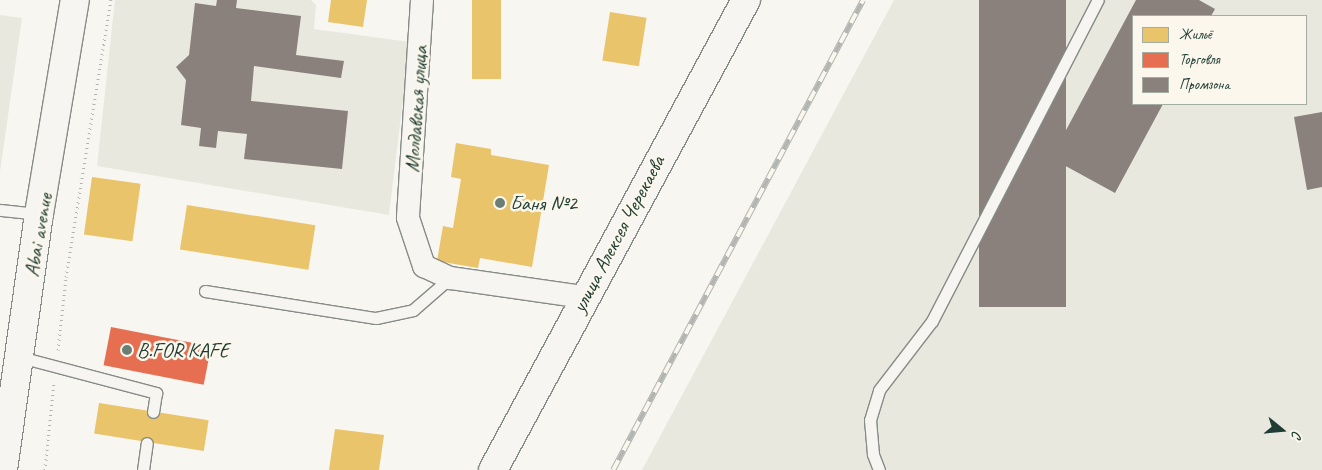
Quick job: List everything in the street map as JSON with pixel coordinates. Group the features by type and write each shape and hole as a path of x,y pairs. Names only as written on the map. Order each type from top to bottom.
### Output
{"street":[{"name":"Молдавская улица","path":"422,0 408,218 424,266 450,278"},
{"name":"улица Алексея Черекаева","path":"493,470 584,297 746,0"},
{"name":"Abai avenue","path":"3,470 6,395 20,357 70,1"},
{"path":"450,278 584,297"}],"lane":[{"path":"879,470 873,454 870,420 879,390 932,321 1098,0"},
{"path":"0,210 39,214"},
{"path":"205,291 376,318 413,310 450,278"},
{"path":"20,357 156,393 152,412"},
{"path":"143,470 148,443"}],"path":[{"path":"45,470 66,277 110,0"}],"shaded area":[{"path":"115,0 311,0 316,5 314,29 410,42 389,215 97,166"},
{"path":"894,0 1322,0 1322,470 642,470"},
{"path":"0,15 22,18 0,172"}],"building: Жильё":[{"path":"331,0 367,0 363,27 328,22"},
{"path":"472,0 501,0 501,79 472,79"},
{"path":"610,12 647,18 639,66 602,60"},
{"name":"Баня №2","path":"456,143 491,149 491,155 549,165 532,267 480,258 478,268 437,261 443,226 453,228 461,179 451,177"},
{"path":"92,177 141,184 132,241 84,234"},
{"path":"187,205 315,225 308,270 180,249"},
{"path":"99,403 209,420 204,451 94,434"},
{"path":"335,429 384,435 379,470 329,470"}],"building: Торговля":[{"path":"111,327 211,346 204,385 104,365"}],"building: Промзона":[{"path":"217,0 237,0 236,8 301,16 296,55 344,61 341,78 254,66 251,101 348,111 342,169 244,159 247,134 218,131 216,148 199,146 201,128 181,125 186,80 176,67 189,55 195,3 216,6"},
{"path":"979,0 1066,0 1066,307 979,307"},
{"path":"1136,0 1199,0 1215,9 1212,15 1132,15 1132,105 1162,105 1115,193 1051,158"},
{"path":"1322,112 1322,187 1307,190 1294,117"}],"railway":[{"path":"613,470 863,0"}],"place":[{"name":"Баня №2","path":"500,203"},
{"name":"B.FOR KAFE","path":"127,350"}]}
